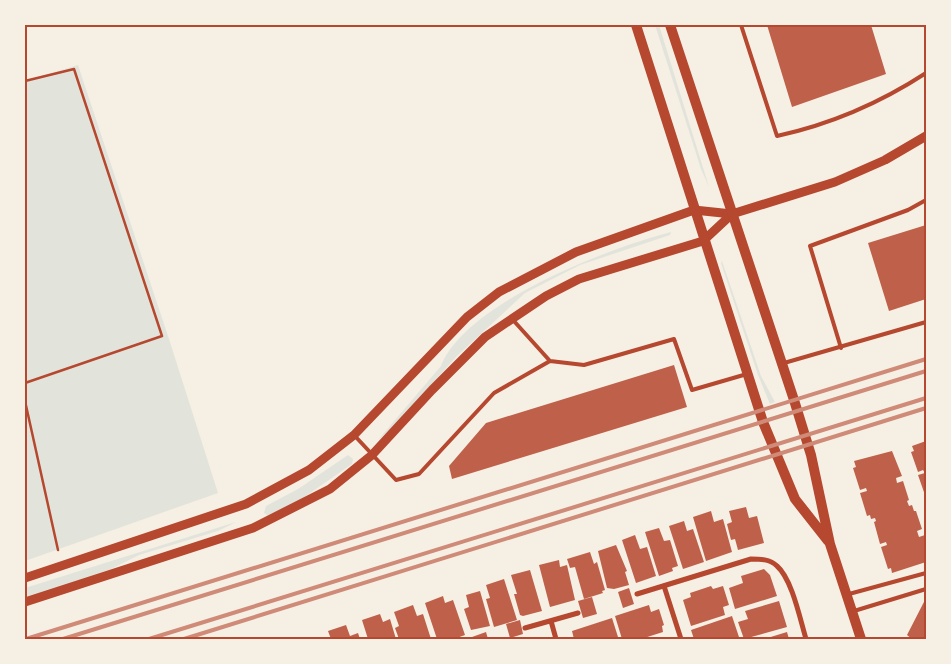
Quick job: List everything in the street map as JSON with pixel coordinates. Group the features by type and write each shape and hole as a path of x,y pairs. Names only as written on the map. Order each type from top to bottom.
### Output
{"main road":[{"path":"636,25 746,374 768,436 796,499 830,544"},
{"path":"670,25 802,424 811,455 830,544 861,639"}],"street":[{"path":"25,578 246,504 309,470 354,435 467,317 499,292 576,252 694,210 732,214 835,182 886,160 925,139"},
{"path":"25,602 253,528 330,489 372,455 432,390 485,337 546,296 579,279 704,240 732,214"},
{"path":"637,594 751,558 764,559 777,566 789,584 806,639"},
{"path":"664,586 681,639"},
{"path":"525,628 578,612"},
{"path":"551,621 556,639"}],"lane":[{"path":"741,25 777,136 811,129 865,108 894,94 926,72"},
{"path":"841,348 810,246 908,210 926,200"},
{"path":"512,319 550,361"},
{"path":"782,364 926,322"},
{"path":"354,435 396,480 419,474 494,393 550,361 584,365 674,339 692,390 746,374"},
{"path":"846,595 926,573"},
{"path":"852,612 926,589"}],"path":[{"path":"25,81 74,69 162,336 25,383"},
{"path":"25,401 58,550"}],"shaded area":[{"path":"655,25 659,25 709,187 701,169"},
{"path":"78,65 218,493 25,561 25,81"},
{"path":"671,232 670,235 580,265 525,293 457,356 391,429 378,440 441,366 455,343 478,321 508,300 542,281 612,251"},
{"path":"722,261 761,376 775,402 770,404 758,375 721,263"},
{"path":"348,455 353,459 352,464 303,498 268,516 264,513 266,506 298,489"},
{"path":"236,522 218,531 139,555 111,569 25,599 25,588"}],"building":[{"path":"767,25 871,25 886,74 792,107"},
{"path":"926,225 926,299 889,311 868,243"},
{"path":"674,365 687,407 452,479 449,466 486,423"},
{"path":"926,441 926,498 918,475 925,473 923,470 918,472 911,452 914,451 912,446"},
{"path":"892,451 902,476 896,478 897,483 903,481 909,506 912,505 914,511 916,511 922,529 917,531 919,537 925,535 926,562 892,573 891,568 888,569 881,547 887,545 886,542 880,544 874,522 876,521 875,518 871,519 870,515 867,516 860,493 867,491 866,488 860,490 853,468 856,467 854,461"},
{"path":"746,507 749,518 757,516 764,543 738,550 735,539 731,540 727,524 732,522 729,511"},
{"path":"711,511 714,522 723,519 732,552 706,561 693,517"},
{"path":"684,521 687,531 693,529 704,562 683,569 669,526"},
{"path":"659,528 664,541 670,540 678,566 672,568 673,571 659,576 645,532"},
{"path":"635,535 640,549 647,547 656,576 636,583 622,540"},
{"path":"616,545 627,571 625,572 629,585 614,589 607,588 598,551"},
{"path":"590,552 594,564 597,562 605,590 602,591 603,593 584,599 575,567 570,568 567,559"},
{"path":"559,560 560,567 567,565 575,600 550,607 539,565"},
{"path":"764,569 770,575 777,596 735,609 729,588 743,583 741,576"},
{"path":"530,570 542,611 523,616 520,615 514,594 517,594 511,575"},
{"path":"504,579 517,620 494,627 486,599 490,598 486,585"},
{"path":"711,586 713,589 723,586 729,605 723,607 725,615 691,626 683,600 691,597 690,593"},
{"path":"629,588 634,604 623,608 618,592"},
{"path":"480,591 490,626 471,630 464,609 469,607 466,595"},
{"path":"443,596 445,603 453,600 465,635 454,639 437,639 425,603"},
{"path":"592,597 597,614 583,618 578,601"},
{"path":"926,598 926,639 912,639 907,635"},
{"path":"779,601 787,627 744,639 738,622 748,619 745,611"},
{"path":"413,605 417,616 423,614 431,639 399,639 395,628 399,626 394,612"},
{"path":"649,605 651,612 659,609 664,625 662,626 663,632 641,639 622,639 615,616"},
{"path":"380,614 383,622 390,619 396,639 368,639 362,620"},
{"path":"732,616 739,637 732,639 694,639 691,630"},
{"path":"612,618 618,637 574,639 572,631"},
{"path":"520,620 523,634 510,638 506,624"},
{"path":"346,625 350,636 358,633 360,639 331,639 328,631"},
{"path":"486,632 488,639 473,639 472,637"},
{"path":"787,632 789,639 764,639"}],"railway":[{"path":"26,639 926,359"},
{"path":"63,639 926,371"},
{"path":"149,639 926,398"},
{"path":"184,639 926,408"}]}
